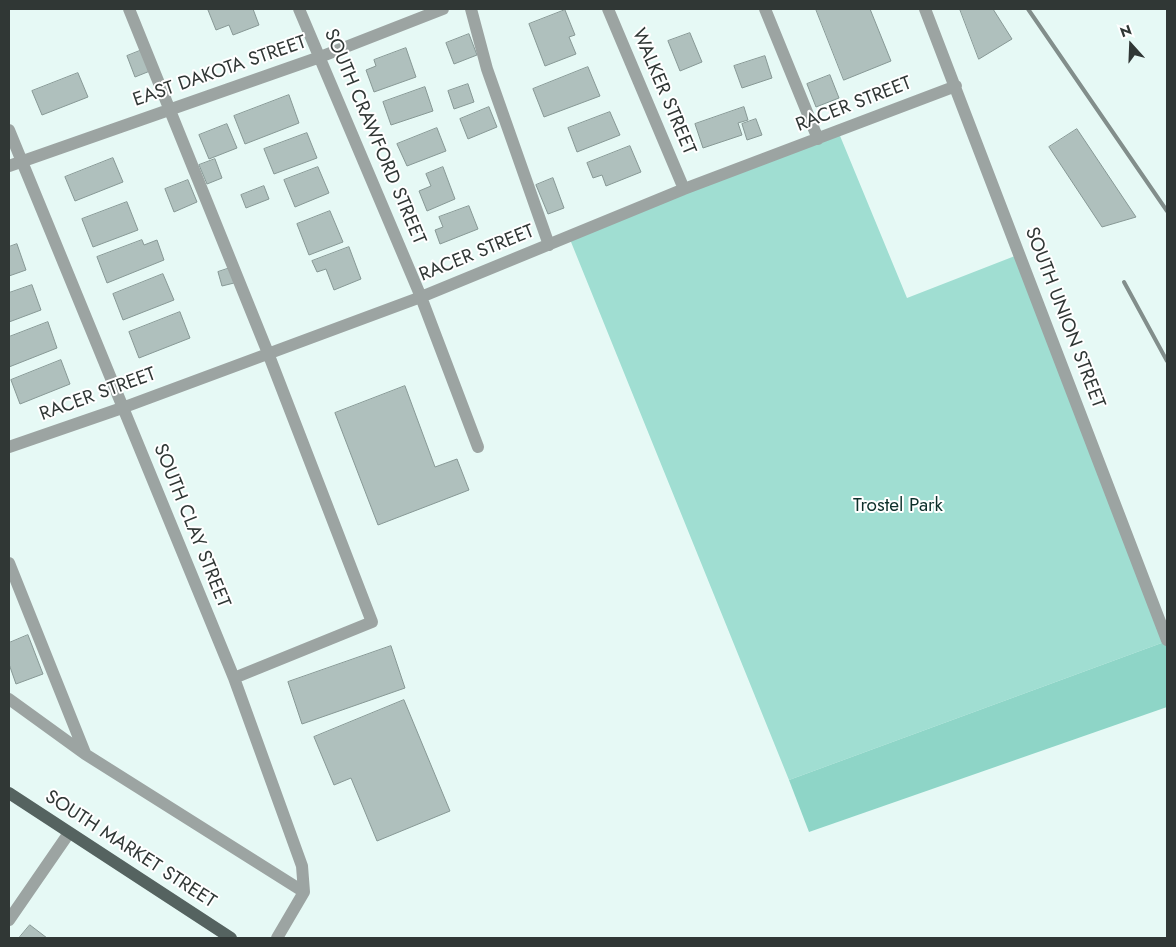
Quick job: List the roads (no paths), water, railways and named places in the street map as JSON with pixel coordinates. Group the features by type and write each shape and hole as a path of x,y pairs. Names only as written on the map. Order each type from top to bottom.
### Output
{"main road":[{"name":"SOUTH MARKET STREET","path":"9,793 231,938"}],"street":[{"path":"129,9 268,353 372,622 234,678"},
{"name":"SOUTH CRAWFORD STREET","path":"300,9 421,297 478,447"},
{"name":"EAST DAKOTA STREET","path":"9,166 320,58 443,9"},
{"path":"471,9 487,69 549,245"},
{"name":"WALKER STREET","path":"608,9 684,189"},
{"path":"765,9 818,139"},
{"name":"SOUTH UNION STREET","path":"925,9 1167,640"},
{"name":"RACER STREET","path":"9,447 122,408 421,297 684,189 956,86"},
{"name":"SOUTH CLAY STREET","path":"9,130 234,678 302,866 304,892"},
{"path":"9,563 85,754"},
{"path":"9,699 85,754 304,892 277,938"},
{"path":"9,920 69,833"}],"railway":[{"path":"1028,9 1167,211"},
{"path":"1124,282 1167,361"}],"park label":[{"name":"Trostel Park","path":"898,506"}]}
